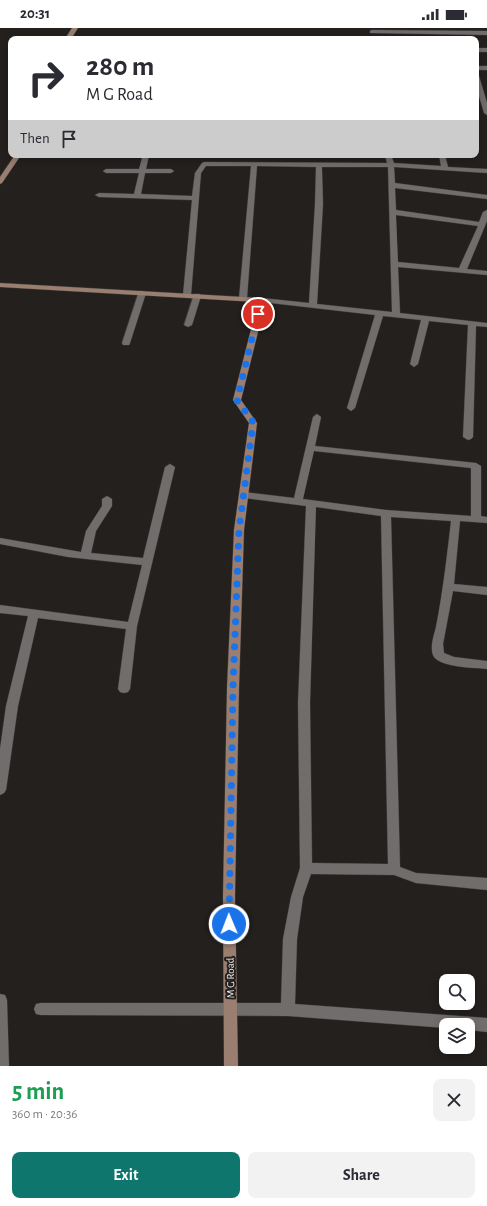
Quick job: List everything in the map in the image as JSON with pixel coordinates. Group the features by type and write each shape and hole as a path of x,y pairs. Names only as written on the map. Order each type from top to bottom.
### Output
{"street":[{"path":"371,30 462,34 487,33"},
{"path":"479,85 486,110"},
{"path":"480,88 487,88"},
{"path":"0,182 16,158"},
{"path":"137,195 145,158"},
{"path":"187,296 198,173 204,164 204,158"},
{"path":"389,158 396,315"},
{"path":"443,158 445,168"},
{"path":"204,164 390,165 487,171"},
{"path":"313,306 319,204 319,164"},
{"path":"243,298 254,165"},
{"path":"106,171 171,171"},
{"path":"391,185 487,197"},
{"path":"99,195 196,198"},
{"path":"392,212 481,224"},
{"path":"462,271 487,212"},
{"path":"394,264 487,273"},
{"path":"0,285 243,298 487,324"},
{"path":"126,343 142,293"},
{"path":"188,324 197,296"},
{"name":"M G Road","path":"231,1066 229,896 233,688 239,530 253,423 251,418 239,406 237,400 262,300"},
{"path":"351,408 380,313"},
{"path":"414,364 426,318"},
{"path":"468,437 472,323"},
{"path":"298,502 317,417"},
{"path":"310,448 476,466 476,519"},
{"path":"124,689 132,626 170,467"},
{"path":"244,495 386,513 487,520"},
{"path":"85,555 91,531 107,506 107,500"},
{"path":"288,1010 290,939 297,897 306,868 304,703 310,504"},
{"path":"386,513 394,870"},
{"path":"456,517 449,587 438,644 438,656 452,660 487,665"},
{"path":"0,541 28,547 148,562"},
{"path":"449,587 487,590"},
{"path":"0,609 132,626"},
{"path":"0,790 12,706 34,613"},
{"path":"306,868 394,870 416,878 487,884"},
{"path":"0,1000 2,1066"},
{"path":"41,1009 288,1010 487,1025"}],"route":[{"path":"229,924 233,688 239,530 253,423 251,418 239,406 237,400 258,314"}]}
